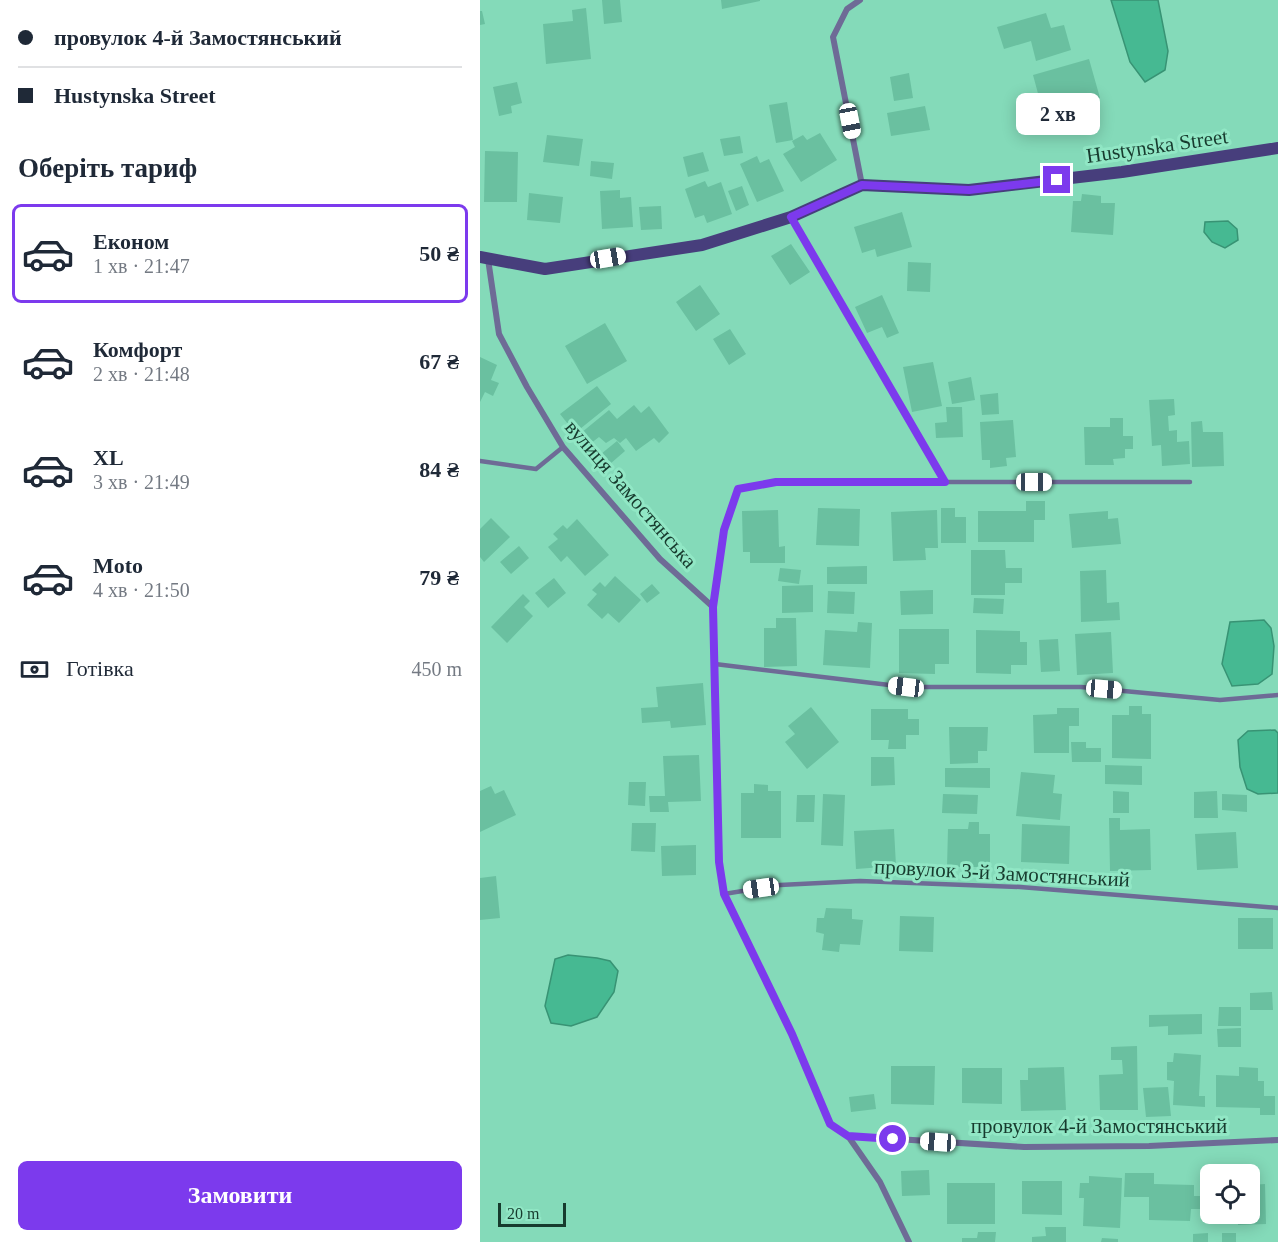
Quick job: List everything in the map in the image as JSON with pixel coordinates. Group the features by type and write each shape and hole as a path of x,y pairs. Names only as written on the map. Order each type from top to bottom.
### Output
{"main road":[{"name":"Hustynska Street","path":"484,258 545,269 702,245 791,217 862,185 969,190 1122,172 1278,148"}],"street":[{"path":"860,0 847,9 833,37 862,185"},
{"path":"791,217 945,482"},
{"name":"вулиця Замостянська","path":"484,258 499,334 526,387 563,447 660,558 713,607"},
{"path":"738,489 724,530 713,607 719,862 724,894 792,1034 830,1124 848,1136 880,1182 909,1242"},
{"name":"провулок 4-й Замостянський","path":"848,1136 1024,1147 1149,1146 1278,1140"}],"lane":[{"path":"480,461 536,469 563,447"},
{"path":"738,489 776,482 1190,482"},
{"path":"715,664 906,687 1081,687 1221,700 1278,695"},
{"name":"провулок 3-й Замостянський","path":"724,894 780,885 860,881 1020,887 1278,908"}],"shaded area":[{"path":"1111,0 1158,0 1168,51 1165,70 1145,82 1130,62"},
{"path":"1228,221 1237,229 1238,240 1225,248 1212,242 1204,232 1205,222"},
{"path":"1264,620 1271,628 1274,646 1272,674 1258,684 1232,686 1222,664 1230,622"},
{"path":"1275,730 1278,733 1278,793 1258,794 1247,789 1240,767 1238,740 1248,731"},
{"path":"568,955 610,961 618,971 614,992 597,1017 571,1026 551,1023 545,1006 555,959"}],"building":[{"path":"602,0 620,0 622,22 604,24"},
{"path":"721,0 760,0 760,1 722,9"},
{"path":"586,8 591,59 546,64 543,24 573,21 572,10"},
{"path":"480,11 482,11 485,24 480,25"},
{"path":"1046,13 1051,28 1064,25 1071,50 1036,61 1031,41 1004,49 997,27"},
{"path":"1089,59 1100,98 1089,101 1092,110 1046,123 1033,75"},
{"path":"909,73 913,98 894,101 890,77"},
{"path":"517,82 522,103 511,106 512,113 499,116 493,87"},
{"path":"787,102 793,140 776,143 769,105"},
{"path":"925,106 930,130 891,136 887,113"},
{"path":"820,133 837,160 801,182 783,154 795,147 792,141 803,135 807,140"},
{"path":"547,135 583,139 579,166 543,162"},
{"path":"740,136 743,153 724,156 720,139"},
{"path":"485,151 518,152 517,202 484,202"},
{"path":"703,152 709,171 688,177 683,157"},
{"path":"757,156 760,163 769,159 784,191 757,202 740,164"},
{"path":"591,161 614,163 612,179 590,176"},
{"path":"705,181 708,187 721,182 732,214 707,223 704,215 695,218 685,189"},
{"path":"742,186 749,205 736,211 728,191"},
{"path":"620,190 620,198 631,197 633,227 602,229 600,191"},
{"path":"529,193 563,197 560,223 527,220"},
{"path":"1082,194 1101,196 1101,203 1115,203 1113,235 1071,232 1073,201 1081,201"},
{"path":"661,206 662,229 641,230 639,207"},
{"path":"902,212 912,247 877,257 875,249 862,253 854,227"},
{"path":"791,244 810,272 790,285 771,256"},
{"path":"908,262 931,263 930,292 907,291"},
{"path":"700,285 720,314 696,331 676,302"},
{"path":"882,295 899,333 887,338 882,327 867,333 855,307"},
{"path":"605,323 627,361 587,384 565,346"},
{"path":"730,329 746,354 729,365 713,339"},
{"path":"480,357 497,365 491,380 499,383 493,396 485,392 480,402"},
{"path":"933,362 942,406 912,412 903,367"},
{"path":"971,377 975,400 952,404 948,382"},
{"path":"597,386 611,404 575,433 560,414"},
{"path":"998,393 999,414 982,415 980,395"},
{"path":"1174,399 1175,415 1168,416 1169,431 1177,430 1177,442 1189,441 1190,464 1162,466 1161,445 1152,446 1149,400"},
{"path":"634,405 641,413 649,406 669,433 659,443 654,438 636,451 626,438 620,443 614,438 606,443 599,437 590,444 581,433 609,410 617,419"},
{"path":"946,407 962,407 963,437 936,438 935,423 947,422"},
{"path":"1110,418 1123,418 1123,436 1133,436 1133,449 1125,449 1125,458 1113,459 1114,465 1085,465 1084,427 1110,427"},
{"path":"1013,420 1016,457 1006,458 1007,466 990,468 990,460 982,460 980,422"},
{"path":"1202,421 1203,432 1223,432 1224,466 1192,467 1191,422"},
{"path":"617,441 625,451 610,464 601,454"},
{"path":"1026,501 1045,501 1045,520 1034,520 1034,542 978,542 978,511 1026,511"},
{"path":"818,508 860,509 859,546 816,545"},
{"path":"941,508 955,508 955,517 966,517 966,543 941,543"},
{"path":"778,510 779,547 785,546 785,563 750,563 750,552 743,552 742,511"},
{"path":"937,510 938,548 925,548 926,560 893,561 891,512"},
{"path":"1108,511 1108,519 1118,518 1121,544 1072,548 1069,514"},
{"path":"491,518 510,537 484,562 480,557 480,529"},
{"path":"577,519 609,555 585,576 567,556 561,562 548,547 558,539 553,534 563,525 567,529"},
{"path":"519,546 529,558 511,574 500,562"},
{"path":"971,550 1005,550 1006,568 1022,568 1022,583 1005,583 1005,595 971,595"},
{"path":"867,566 867,584 827,584 827,567"},
{"path":"780,568 801,570 799,584 778,581"},
{"path":"1106,570 1107,603 1119,602 1120,620 1081,622 1080,571"},
{"path":"615,576 641,600 619,623 608,613 602,619 587,605 597,594 592,590 600,582 605,587"},
{"path":"554,578 566,593 548,608 535,593"},
{"path":"652,584 660,593 647,603 640,594"},
{"path":"813,585 813,612 782,613 782,586"},
{"path":"933,590 933,614 901,615 900,591"},
{"path":"828,591 855,592 854,614 827,613"},
{"path":"523,594 530,601 524,607 533,616 507,643 491,627"},
{"path":"974,598 1004,599 1003,614 973,613"},
{"path":"776,618 796,618 797,666 764,667 764,628 776,628"},
{"path":"858,622 872,623 870,668 823,665 825,630 857,632"},
{"path":"899,629 949,629 949,664 935,664 935,674 899,673"},
{"path":"976,630 1020,631 1020,642 1027,642 1027,665 1011,665 1011,674 976,673"},
{"path":"1111,632 1113,673 1077,675 1075,634"},
{"path":"1058,639 1060,671 1041,672 1039,640"},
{"path":"703,683 706,725 671,728 670,721 642,723 641,708 658,707 656,687"},
{"path":"1129,706 1142,706 1142,714 1151,714 1151,759 1112,758 1112,715 1129,715"},
{"path":"811,707 839,742 807,769 785,742 795,734 788,726"},
{"path":"1057,708 1079,708 1079,726 1069,726 1069,753 1034,753 1033,715 1057,714"},
{"path":"871,709 908,709 908,719 919,719 919,735 906,735 906,749 888,749 889,740 871,740"},
{"path":"949,727 988,727 987,751 978,751 978,763 950,764"},
{"path":"1071,742 1086,742 1086,748 1101,748 1101,762 1072,762"},
{"path":"699,755 701,801 668,802 669,812 650,812 649,796 665,796 663,756"},
{"path":"871,757 894,757 895,785 871,786"},
{"path":"1105,765 1142,766 1142,785 1105,784"},
{"path":"945,768 990,768 990,788 945,787"},
{"path":"1021,772 1055,775 1053,793 1062,794 1060,820 1016,816"},
{"path":"629,782 646,782 645,806 628,805"},
{"path":"754,784 768,785 768,791 781,791 781,838 741,838 741,793 754,793"},
{"path":"491,786 495,794 504,790 516,815 480,832 480,791"},
{"path":"1113,791 1129,792 1129,813 1113,813"},
{"path":"1217,791 1218,818 1194,818 1194,792"},
{"path":"823,794 845,795 843,846 821,845"},
{"path":"943,794 978,795 977,814 942,813"},
{"path":"1222,794 1247,795 1247,812 1222,810"},
{"path":"797,795 815,795 814,822 796,822"},
{"path":"1109,818 1120,818 1120,830 1150,829 1151,870 1110,871"},
{"path":"969,822 979,822 979,834 990,834 990,867 947,867 948,829 968,829"},
{"path":"632,823 656,823 655,852 631,851"},
{"path":"1022,824 1070,826 1069,864 1021,862"},
{"path":"894,829 896,866 856,869 854,831"},
{"path":"1236,832 1238,868 1197,870 1195,834"},
{"path":"696,845 696,875 662,876 661,846"},
{"path":"496,876 500,918 480,920 480,878"},
{"path":"826,908 852,909 852,919 863,920 860,945 840,944 839,952 822,950 824,934 816,932 817,918 824,918"},
{"path":"900,916 934,917 933,952 899,951"},
{"path":"1238,918 1273,918 1273,949 1238,949"},
{"path":"1272,992 1273,1010 1250,1010 1250,993"},
{"path":"1219,1007 1241,1007 1241,1026 1218,1026"},
{"path":"1202,1014 1202,1034 1168,1035 1168,1026 1149,1027 1149,1015"},
{"path":"1241,1028 1241,1047 1218,1047 1217,1029"},
{"path":"1137,1046 1138,1110 1100,1110 1099,1075 1123,1074 1122,1060 1111,1060 1111,1047"},
{"path":"1174,1053 1201,1055 1199,1096 1205,1096 1205,1107 1173,1105 1174,1081 1167,1080 1167,1062 1173,1062"},
{"path":"891,1066 935,1066 934,1105 891,1104"},
{"path":"1064,1067 1066,1110 1021,1111 1020,1080 1028,1080 1028,1068"},
{"path":"1239,1067 1258,1068 1258,1081 1264,1081 1264,1096 1275,1096 1275,1115 1260,1115 1260,1108 1216,1107 1216,1075 1239,1076"},
{"path":"962,1068 1002,1068 1002,1104 962,1103"},
{"path":"1168,1087 1171,1116 1146,1117 1143,1088"},
{"path":"874,1094 876,1109 851,1112 849,1097"},
{"path":"929,1170 930,1195 902,1196 901,1171"},
{"path":"1125,1173 1154,1173 1154,1184 1194,1185 1194,1196 1200,1196 1200,1209 1191,1209 1190,1221 1149,1220 1149,1197 1124,1197"},
{"path":"1089,1176 1122,1178 1120,1228 1083,1226 1084,1198 1079,1198 1080,1183 1089,1183"},
{"path":"1022,1181 1062,1181 1062,1215 1022,1214"},
{"path":"947,1183 995,1183 995,1224 947,1224"},
{"path":"1260,1184 1265,1184 1266,1224 1238,1225 1260,1224"},
{"path":"1045,1227 1066,1227 1066,1242 1032,1242 1032,1237 1046,1236"},
{"path":"978,1232 996,1232 995,1242 962,1242 962,1238 977,1238"},
{"path":"1208,1233 1208,1242 1193,1242 1193,1234"},
{"path":"1222,1233 1236,1233 1236,1242 1222,1242"},
{"path":"1102,1238 1118,1239 1118,1242 1101,1242"}],"route":[{"path":"893,1139 848,1136 830,1124 792,1034 724,894 719,862 713,607 724,530 738,489 776,482 945,482 791,217 862,185 969,190 1057,180"}]}
